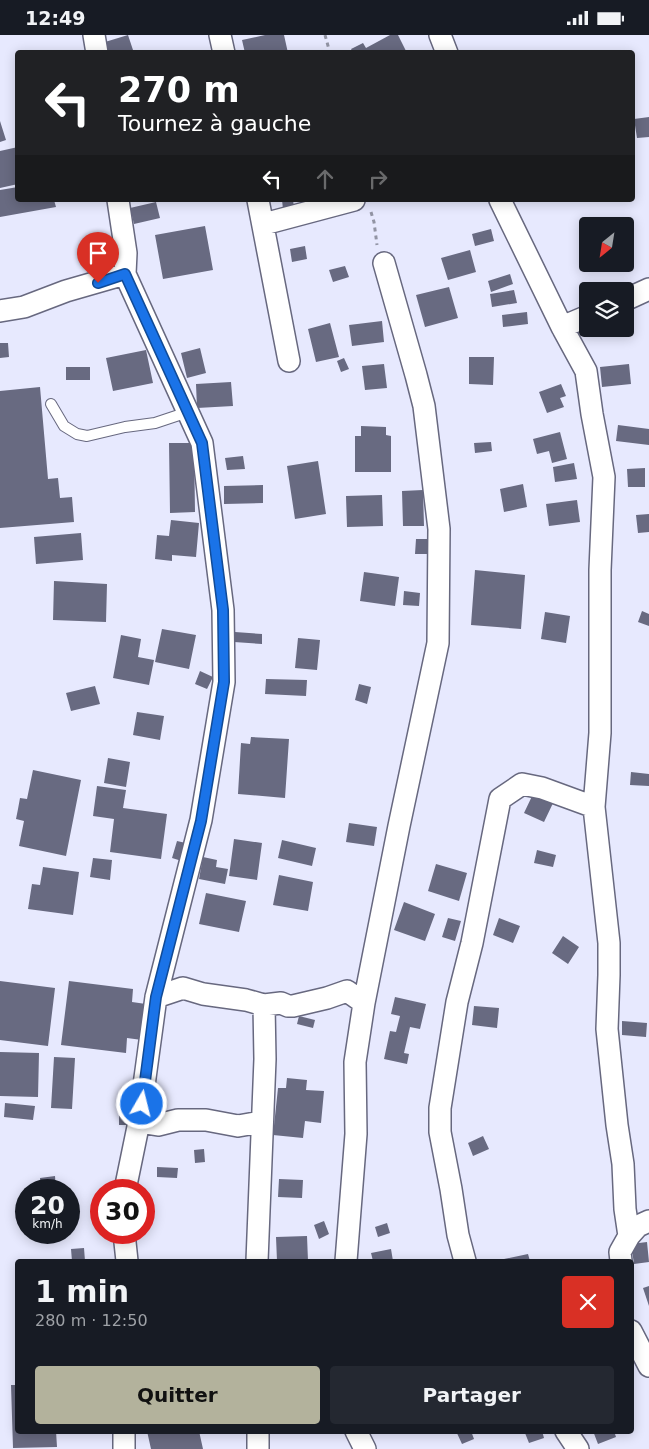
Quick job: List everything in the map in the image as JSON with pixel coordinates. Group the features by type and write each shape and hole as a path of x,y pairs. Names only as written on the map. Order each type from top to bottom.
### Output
{"street":[{"path":"94,35 96,50"},
{"path":"220,35 223,50"},
{"path":"440,35 446,50"},
{"path":"118,202 126,253 125,274 202,443 223,610 224,682 201,821 156,997 139,1122 127,1179"},
{"path":"258,202 289,361"},
{"path":"501,202 562,327 586,371 604,477 600,571 600,733 594,807 609,943 606,1029 623,1164 625,1209 630,1236"},
{"path":"264,224 361,204"},
{"path":"346,1259 356,1134 355,1061 364,1003 399,826 438,643 439,529 424,406 384,263"},
{"path":"0,311 24,307 66,291 125,274"},
{"path":"634,296 649,289"},
{"path":"562,327 579,320"},
{"path":"464,1259 458,1235 440,1132 440,1108 457,1002 472,943 500,799 522,784 542,788 594,807"},
{"path":"156,997 183,988 264,1005 281,1003 293,1006 347,991 364,1003"},
{"path":"257,1259 264,1005"},
{"path":"139,1122 158,1125 178,1120 206,1120 238,1127 262,1122"},
{"path":"620,1259 620,1252 638,1225 649,1221"},
{"path":"125,1244 127,1259"},
{"path":"634,1337 649,1366"},
{"path":"124,1434 124,1449"},
{"path":"358,1434 365,1449"},
{"path":"568,1434 578,1449"}],"lane":[{"path":"51,403 64,426 87,436 125,427 155,423 188,412"}],"path":[{"path":"325,35 329,50"},
{"path":"361,204 374,222 376,243 384,263"}],"building":[{"path":"128,35 133,50 107,50 105,42"},
{"path":"265,35 284,35 287,50 244,50 242,40"},
{"path":"390,35 398,35 406,50 351,49 363,43 366,48"},
{"path":"649,117 649,137 637,138 635,119"},
{"path":"0,121 6,140 0,142"},
{"path":"15,148 15,185 0,188 0,151"},
{"path":"15,188 15,202 55,202 56,207 0,217 0,190"},
{"path":"156,202 160,218 134,224 130,208"},
{"path":"282,202 293,202 294,207 283,209"},
{"path":"205,226 213,270 163,279 155,235"},
{"path":"491,229 494,241 475,246 472,234"},
{"path":"305,246 307,259 292,262 290,249"},
{"path":"470,250 476,272 448,280 441,258"},
{"path":"345,266 349,277 333,282 329,270"},
{"path":"510,274 513,284 491,292 488,281"},
{"path":"449,287 458,318 425,327 416,295"},
{"path":"514,290 517,303 492,307 490,294"},
{"path":"527,312 528,324 503,327 502,315"},
{"path":"382,321 384,342 352,346 349,325"},
{"path":"330,323 339,357 316,362 308,329"},
{"path":"0,343 8,343 9,357 0,358"},
{"path":"200,348 206,373 187,378 181,353"},
{"path":"146,350 153,383 113,391 106,358"},
{"path":"469,357 494,357 493,385 469,384"},
{"path":"344,358 349,369 341,372 337,361"},
{"path":"384,364 387,388 365,390 362,366"},
{"path":"629,364 631,384 602,387 600,367"},
{"path":"66,367 90,367 90,380 66,380"},
{"path":"231,382 233,406 197,408 196,384"},
{"path":"561,384 566,396 560,398 564,407 547,413 539,392"},
{"path":"40,387 48,479 58,478 60,498 72,497 74,522 0,528 0,391"},
{"path":"618,425 649,429 649,445 616,441"},
{"path":"361,426 386,427 386,435 391,436 391,472 355,472 355,436 361,436"},
{"path":"560,432 567,459 552,463 549,451 537,454 533,439"},
{"path":"491,442 492,451 475,453 474,443"},
{"path":"169,443 194,443 195,512 170,513"},
{"path":"243,456 245,469 227,470 225,458"},
{"path":"318,461 326,514 295,519 287,466"},
{"path":"574,463 577,479 555,482 553,467"},
{"path":"645,468 645,487 628,487 627,469"},
{"path":"523,484 527,507 504,512 500,489"},
{"path":"263,485 263,503 224,504 224,486"},
{"path":"423,490 424,526 403,526 402,491"},
{"path":"382,495 383,526 347,527 346,496"},
{"path":"577,500 580,522 549,526 546,504"},
{"path":"649,514 649,532 638,533 636,515"},
{"path":"171,520 199,523 196,557 172,555 172,561 155,559 157,535 169,536"},
{"path":"81,533 83,560 36,564 34,537"},
{"path":"416,539 431,539 430,554 415,554"},
{"path":"475,570 525,575 521,629 471,625"},
{"path":"364,572 399,577 395,606 360,601"},
{"path":"54,581 107,584 106,622 53,620"},
{"path":"404,591 420,593 419,606 403,605"},
{"path":"642,611 649,614 649,626 638,622"},
{"path":"545,612 570,616 566,643 541,639"},
{"path":"162,629 196,635 189,669 155,662"},
{"path":"235,632 262,634 262,644 234,642"},
{"path":"121,635 141,639 138,657 154,660 149,685 113,678"},
{"path":"298,638 320,640 317,670 295,668"},
{"path":"200,671 213,677 207,689 195,684"},
{"path":"266,679 307,680 306,696 265,694"},
{"path":"359,684 371,687 367,704 355,700"},
{"path":"95,686 100,704 71,711 66,693"},
{"path":"137,712 164,716 160,740 133,735"},
{"path":"251,737 289,739 285,798 238,794 241,743 250,744"},
{"path":"108,758 130,762 126,787 104,783"},
{"path":"33,770 81,780 66,856 19,846 24,821 16,819 20,798 27,799"},
{"path":"631,772 649,774 649,786 630,785"},
{"path":"97,786 126,790 123,808 167,814 161,859 110,852 114,819 93,816"},
{"path":"534,792 554,801 544,822 524,813"},
{"path":"349,823 377,827 374,846 346,842"},
{"path":"234,839 262,843 257,880 229,876"},
{"path":"282,840 316,848 312,866 278,858"},
{"path":"177,841 190,844 185,862 172,858"},
{"path":"537,850 556,855 553,867 534,863"},
{"path":"203,857 217,860 216,867 228,869 225,884 199,879"},
{"path":"93,858 112,860 110,880 90,877"},
{"path":"436,864 467,873 459,901 428,891"},
{"path":"43,867 79,872 73,915 28,909 32,884 40,885"},
{"path":"279,875 313,882 308,911 273,905"},
{"path":"206,893 246,901 239,932 199,924"},
{"path":"404,902 435,914 425,941 394,930"},
{"path":"448,918 461,921 455,941 442,937"},
{"path":"499,918 520,926 513,943 493,935"},
{"path":"563,936 579,947 568,964 552,953"},
{"path":"0,981 55,988 48,1046 0,1040"},
{"path":"69,981 133,989 132,1002 146,1004 142,1040 127,1038 126,1053 61,1045"},
{"path":"395,997 426,1004 420,1029 410,1027 404,1053 409,1054 407,1064 384,1059 390,1031 396,1032 400,1016 391,1014"},
{"path":"474,1006 499,1008 497,1028 472,1025"},
{"path":"299,1016 315,1020 313,1028 297,1024"},
{"path":"622,1021 647,1023 646,1037 622,1035"},
{"path":"0,1052 39,1053 38,1097 0,1096"},
{"path":"54,1057 75,1058 72,1109 51,1108"},
{"path":"287,1078 307,1080 306,1090 324,1091 321,1123 305,1121 303,1138 273,1135 278,1088 286,1088"},
{"path":"5,1103 35,1106 33,1120 4,1117"},
{"path":"119,1109 138,1109 137,1125 119,1125"},
{"path":"483,1136 489,1149 473,1156 468,1143"},
{"path":"204,1149 205,1162 195,1163 194,1150"},
{"path":"157,1167 178,1168 177,1178 157,1177"},
{"path":"55,1176 55,1179 40,1179"},
{"path":"279,1179 303,1180 302,1198 278,1197"},
{"path":"324,1221 329,1234 319,1239 314,1225"},
{"path":"387,1223 390,1233 378,1237 375,1227"},
{"path":"307,1236 308,1259 277,1259 276,1237"},
{"path":"647,1242 649,1262 634,1264 631,1244"},
{"path":"84,1248 85,1259 72,1259 71,1249"},
{"path":"391,1249 393,1259 372,1259 371,1253"},
{"path":"528,1254 529,1259 504,1259"},
{"path":"649,1286 649,1306 643,1288"},
{"path":"11,1385 15,1385 15,1434 56,1434 57,1447 13,1448"},
{"path":"148,1434 200,1434 203,1449 151,1449"},
{"path":"457,1434 472,1434 474,1439 462,1444"},
{"path":"525,1434 543,1434 544,1438 529,1443"},
{"path":"594,1434 615,1434 616,1437 598,1444"}],"route":[{"path":"98,283 125,274 202,443 223,610 224,682 201,821 156,997 142,1104"}]}
